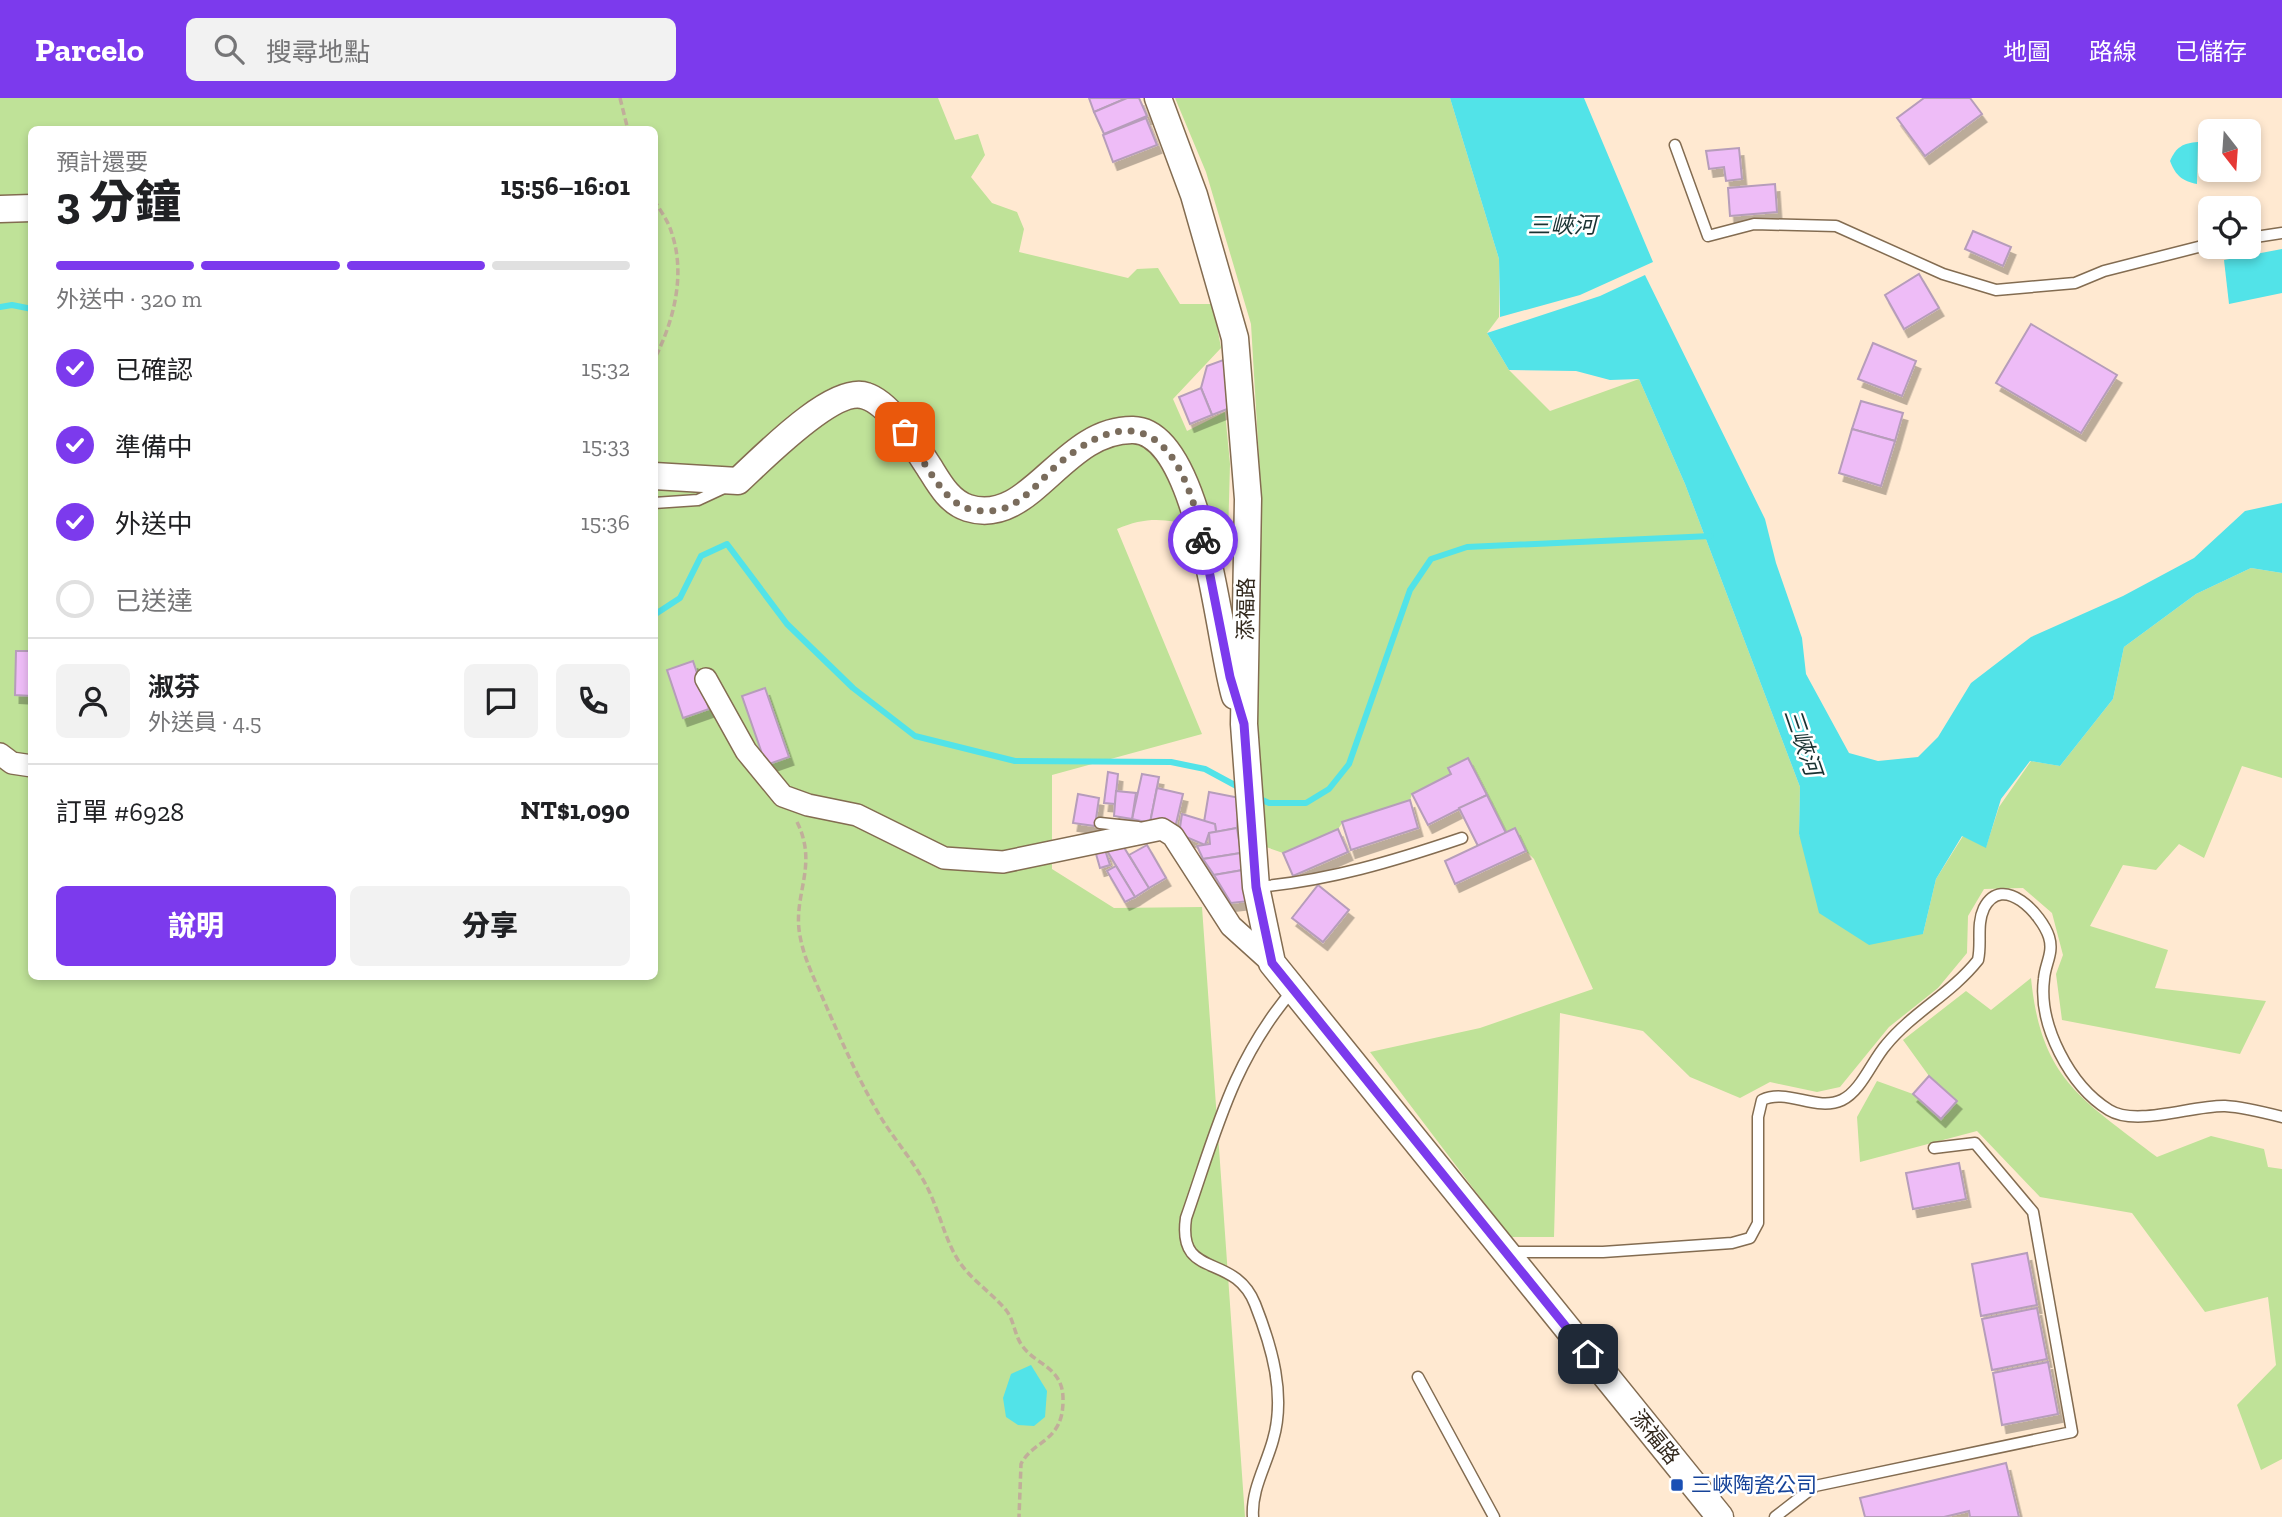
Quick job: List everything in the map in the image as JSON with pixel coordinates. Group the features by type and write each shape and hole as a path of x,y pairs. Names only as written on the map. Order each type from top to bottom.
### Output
{"street":[{"name":"添福路","path":"1158,98 1194,194 1235,338 1248,499 1244,724 1256,887 1272,963 1720,1517"},
{"path":"0,209 28,208"},
{"path":"658,476 738,481 829,404 855,394 868,396 881,406 905,432 957,504 981,510 1006,508 1031,491 1082,445 1104,434 1140,430 1156,438 1171,454 1183,479 1202,533 1230,677 1244,724"},
{"path":"706,679 747,751 783,796 808,805 857,815 944,858 977,862 1026,858 1162,829 1174,836 1231,926 1272,963"},
{"path":"0,754 12,763 28,765"}],"lane":[{"path":"1675,145 1708,236 1754,224 1836,226 1943,274 1996,289 2075,283 2104,271 2198,247"},
{"path":"2261,236 2282,233"},
{"path":"658,503 698,500 738,481"},
{"path":"1100,823 1162,829"},
{"path":"1256,887 1322,879 1375,867 1462,838"},
{"path":"1505,1252 1603,1252 1732,1242 1750,1238 1758,1223 1758,1117 1762,1100 1776,1097 1827,1104 1843,1100 1852,1093 1887,1043 1939,1000 1978,960 1978,935 1985,907 1992,899 2005,895 2016,896 2024,902 2039,918 2049,938 2052,950 2044,978 2043,1001 2060,1055 2074,1078 2092,1098 2119,1115 2226,1106 2282,1117"},
{"path":"1253,1517 1252,1504 1273,1439 1279,1402 1275,1369 1252,1295 1243,1283 1228,1272 1191,1254 1184,1238 1186,1218 1228,1091 1270,1017 1292,990"},
{"path":"1775,1517 1815,1486 2072,1432 2033,1212 1975,1143 1934,1148"},
{"path":"1418,1377 1494,1517"}],"path":[{"path":"620,98 627,126"},
{"path":"658,207 673,234 677,281 672,323 658,352"},
{"path":"783,796 807,851 807,876 799,916 800,936 810,967 849,1057 894,1140 924,1181 959,1261 1006,1310 1022,1346 1045,1363 1058,1378 1063,1391 1061,1418 1053,1433 1021,1464 1019,1517"}],"green space":[{"path":"0,98 938,98 955,140 978,134 985,155 971,177 992,203 1017,212 1024,229 1019,252 1128,278 1137,269 1158,268 1180,304 1213,304 1221,348 1173,399 1187,431 1225,412 1230,464 1228,537 1186,524 1160,520 1132,523 1117,529 1202,734 1052,775 1052,869 1114,908 1202,907 1245,1517 0,1517"},
{"path":"1175,98 1450,98 1499,259 1499,317 1487,333 1509,370 1550,411 1639,379 1685,484 1800,787 1799,835 1923,934 1936,879 1963,836 1986,847 1999,807 2031,761 2060,766 2113,699 2124,647 2196,594 2251,568 2282,573 2282,778 2242,766 2204,858 2179,844 2156,870 2123,865 2090,926 2168,950 2155,988 2266,1001 2240,1054 2062,1020 2056,974 2063,955 2052,913 2023,888 1984,889 1968,916 1967,953 1938,988 1889,1027 1840,1087 1817,1092 1770,1082 1740,1098 1690,1077 1643,1031 1560,1013 1554,1237 1510,1237 1370,1052 1480,1028 1593,989 1534,859 1526,851 1515,828 1506,833 1468,758 1448,767 1451,774 1412,794 1410,800 1343,822 1338,829 1283,853 1266,847 1256,703 1261,493 1251,324 1206,172"},
{"path":"2031,978 2036,1013 2044,1041 2055,1064 2087,1102 2130,1137 2157,1157 2211,1136 2264,1149 2268,1167 2282,1169 2282,1459 2261,1470 2237,1405 2276,1365 2268,1297 2205,1312 2132,1213 2040,1197 1977,1131 1860,1162 1857,1117 1877,1081 1913,1094 1940,1118 1956,1101 1929,1076 1903,1040 1966,991 1991,1010"}],"water":[{"name":"三峽河","path":"1450,98 1584,98 1653,262 1580,295 1500,317 1499,259"},
{"path":"2198,142 2197,184 2180,177 2170,161 2175,152 2188,143"},
{"path":"2282,249 2282,293 2229,304 2224,260 2261,259 2261,253"},
{"path":"1645,275 1765,519 1776,563 1802,638 1806,674 1849,753 1878,761 1918,757 1938,737 1971,683 2031,637 2123,596 2194,558 2245,511 2282,503 2282,573 2251,568 2196,594 2124,647 2113,699 2060,766 2030,761 2001,799 1986,848 1962,836 1936,879 1923,934 1869,945 1819,913 1799,834 1800,787 1685,484 1639,379 1610,380 1576,371 1509,370 1487,333 1600,296"},
{"path":"1031,1365 1047,1391 1045,1417 1034,1426 1018,1425 1006,1417 1003,1398 1011,1374"}],"building":[{"path":"1089,98 1127,98 1094,112"},
{"path":"1127,98 1139,98 1147,116 1104,134 1094,112"},
{"path":"1924,98 1970,98 1982,114 1925,156 1897,118"},
{"path":"1146,118 1157,145 1113,162 1103,135"},
{"path":"1739,148 1742,179 1726,181 1724,167 1709,169 1706,151"},
{"path":"1775,184 1777,212 1730,216 1728,188"},
{"path":"1973,231 2011,247 2003,266 1965,249"},
{"path":"1919,274 1939,308 1904,329 1885,295"},
{"path":"2031,324 2117,375 2081,433 1996,383"},
{"path":"1873,343 1916,361 1902,396 1858,379"},
{"path":"1226,359 1235,406 1212,415 1201,388 1207,366"},
{"path":"1201,388 1212,415 1190,424 1179,397"},
{"path":"1861,401 1903,413 1895,441 1852,429"},
{"path":"1852,429 1895,441 1881,486 1839,473"},
{"path":"16,651 28,651 28,696 15,695"},
{"path":"693,661 709,709 683,718 667,670"},
{"path":"765,688 789,757 766,765 742,696"},
{"path":"1468,758 1487,795 1428,825 1412,794 1451,774 1448,768"},
{"path":"1108,772 1118,774 1115,804 1104,803"},
{"path":"1142,774 1159,777 1150,823 1132,819"},
{"path":"1157,788 1183,794 1175,828 1150,823"},
{"path":"1116,791 1136,793 1132,819 1114,816"},
{"path":"1209,792 1240,798 1237,828 1216,832 1215,824 1204,822"},
{"path":"1078,794 1099,798 1095,826 1073,823"},
{"path":"1487,795 1506,833 1478,846 1459,808"},
{"path":"1410,800 1418,828 1351,850 1342,822"},
{"path":"1182,814 1215,824 1216,832 1209,833 1205,845 1179,834"},
{"path":"1237,828 1241,853 1203,859 1197,846 1210,844 1209,833"},
{"path":"1515,828 1526,851 1455,884 1445,861"},
{"path":"1338,829 1348,852 1293,876 1283,853"},
{"path":"1120,841 1149,888 1135,897 1103,844"},
{"path":"1103,844 1110,865 1100,868 1094,847"},
{"path":"1147,845 1166,878 1149,888 1129,855"},
{"path":"1241,853 1243,870 1214,875 1203,859"},
{"path":"1116,866 1135,897 1125,902 1107,871"},
{"path":"1243,870 1249,901 1231,903 1214,875"},
{"path":"1318,885 1349,910 1323,942 1292,918"},
{"path":"1929,1076 1957,1101 1941,1119 1913,1094"},
{"path":"1959,1163 1966,1199 1913,1209 1906,1173"},
{"path":"2027,1253 2037,1305 1981,1316 1972,1264"},
{"path":"2037,1308 2047,1359 1992,1370 1982,1319"},
{"path":"2048,1362 2058,1414 2002,1425 1993,1373"},
{"path":"2006,1463 2019,1517 1970,1517 1969,1511 1944,1517 1865,1517 1860,1498"}],"waterway":[{"path":"0,307 12,305 28,308"},
{"path":"1258,798 1269,803 1306,803 1329,789 1349,764 1410,590 1431,559 1467,547 1711,536"},
{"path":"658,612 680,598 701,556 727,544 787,624 853,688 915,736 1015,761 1171,762 1205,769 1242,789"}],"way so far":[{"path":"905,432 957,504 990,511 1006,508 1031,491 1082,445 1104,434 1140,430 1156,438 1171,454 1183,479 1203,540"}],"place":[{"name":"三峽陶瓷公司","path":"1677,1485"}],"route":[{"path":"1203,540 1230,677 1244,724 1256,887 1272,963 1588,1354"}]}
